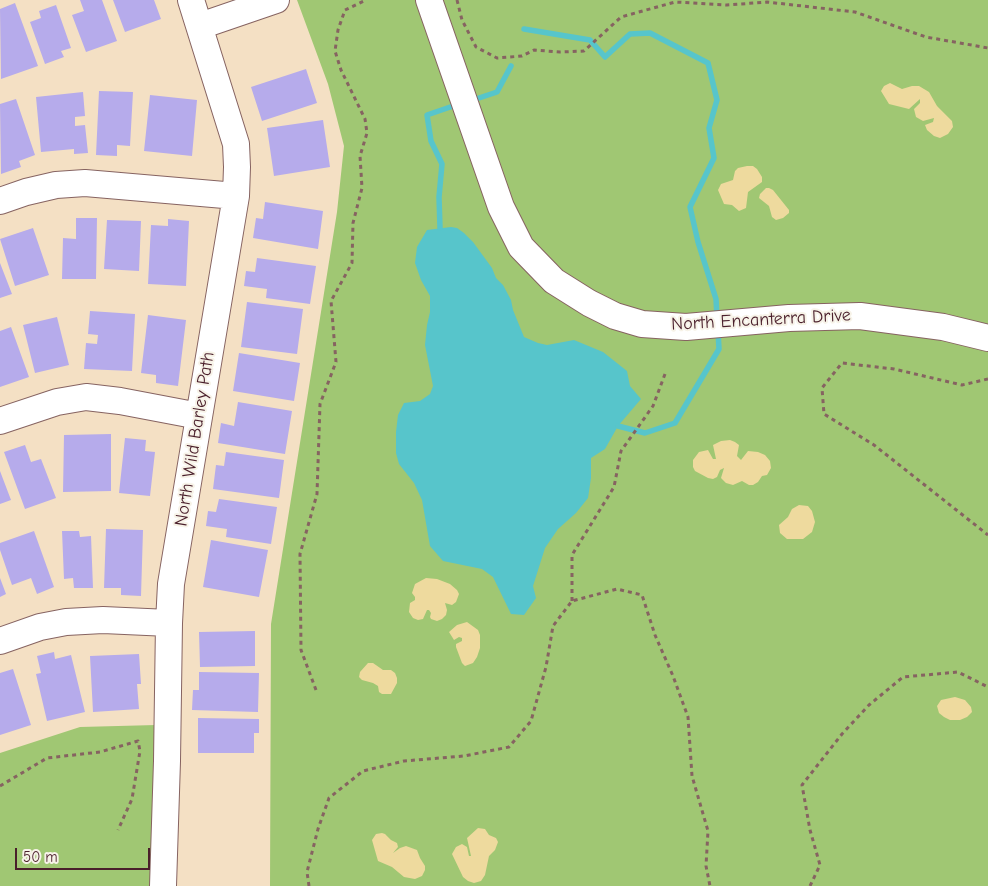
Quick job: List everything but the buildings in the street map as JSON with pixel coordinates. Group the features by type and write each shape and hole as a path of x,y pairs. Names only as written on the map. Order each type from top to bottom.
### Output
{"street":[{"name":"North Wild Barley Path","path":"163,886 167,760 168,623 171,584 236,196 237,168 236,144 191,0"},
{"path":"200,26 276,0"},
{"name":"North Encanterra Drive","path":"429,0 501,207 521,247 554,281 588,303 615,316 642,324 686,327 789,318 860,316 942,327 988,338"},
{"path":"0,201 26,192 56,185 85,183 236,196"},
{"path":"0,421 56,402 86,397 120,401 199,416"},
{"path":"0,641 40,627 66,622 103,620 168,623"}],"path":[{"path":"316,690 301,650 300,554 317,494 320,404 336,362 331,301 352,263 352,223 362,188 360,156 366,133 365,119 341,70 335,52 338,30 345,10 366,0"},
{"path":"457,0 462,20 476,47 497,58 522,56 534,50 584,51 621,17 675,2 727,4 767,2 855,12 926,37 988,48"},
{"path":"988,379 962,385 894,369 842,363 822,388 824,414 874,445 988,535"},
{"path":"309,886 307,872 318,829 329,798 363,771 404,761 464,756 509,747 531,720 546,667 553,626 572,601 572,555 614,487 621,451 653,406 665,374"},
{"path":"572,601 617,589 642,595 655,634 688,717 692,776 708,831 706,866 710,886"},
{"path":"810,886 820,865 810,830 802,785 842,734 869,705 904,677 958,672 988,687"},
{"path":"0,786 47,758 100,752 138,742 140,751 132,799 118,830"}],"green space":[{"path":"297,0 988,0 988,886 270,886 271,624 337,212 344,146 328,84"},
{"path":"156,725 153,886 0,886 0,753 80,727"}],"sand":[{"path":"890,83 902,89 919,86 929,92 937,106 952,121 953,127 948,134 940,138 934,136 927,130 925,125 933,122 934,118 923,121 916,117 914,109 920,103 920,99 909,109 889,104 881,91 884,86"},
{"path":"753,166 757,169 762,177 762,182 748,192 746,208 739,211 732,205 724,204 718,190 721,184 733,180 735,171 738,168"},
{"path":"766,188 773,190 789,210 789,213 783,218 776,220 772,217 769,206 759,198"},
{"path":"730,440 739,445 737,456 741,460 748,451 765,455 770,461 771,468 767,475 762,476 753,485 742,481 733,485 726,483 721,478 724,468 713,479 695,471 693,460 699,452 708,450 713,459 716,459 713,445 721,441"},
{"path":"799,505 808,506 812,511 815,522 812,532 803,539 787,539 780,533 779,525 788,517 792,509"},
{"path":"426,578 437,579 450,584 459,594 456,602 452,605 445,603 446,615 437,621 431,619 429,610 427,610 423,619 418,620 413,618 409,612 410,603 415,600 412,593 415,584"},
{"path":"467,622 478,630 480,648 473,663 465,666 456,647 456,644 462,641 462,638 459,637 454,640 449,632 457,625"},
{"path":"368,663 373,663 383,670 391,670 395,673 397,683 391,694 382,694 379,692 378,686 359,677 360,672"},
{"path":"955,697 965,700 971,707 972,712 960,720 950,720 939,713 937,706 941,700"},
{"path":"478,828 485,829 498,842 495,850 489,856 485,875 481,881 474,883 463,877 452,854 456,847 462,844 467,847 469,856 471,856 467,838"},
{"path":"382,833 397,843 398,847 393,853 406,846 417,850 425,866 422,876 415,879 404,877 392,867 378,861 372,840 376,834"}],"water":[{"path":"457,228 473,242 492,268 496,278 503,285 511,300 524,337 547,345 574,340 603,352 627,371 630,386 641,399 618,426 605,449 591,458 588,498 576,513 558,529 545,548 533,586 536,598 524,615 511,614 493,577 482,569 443,561 430,546 422,500 414,483 399,464 396,453 398,415 404,403 420,401 430,394 433,386 425,345 430,312 430,296 421,280 415,263 417,247 427,230"}],"waterway":[{"path":"524,29 590,40 605,57 630,34 650,33 708,63 717,100 709,128 714,158 690,207 698,242 716,299 717,317"},
{"path":"470,101 497,92 511,66"},
{"path":"440,228 439,197 442,164 431,141 427,115 459,104"},
{"path":"618,426 645,433 675,423 719,349 718,331"}]}
